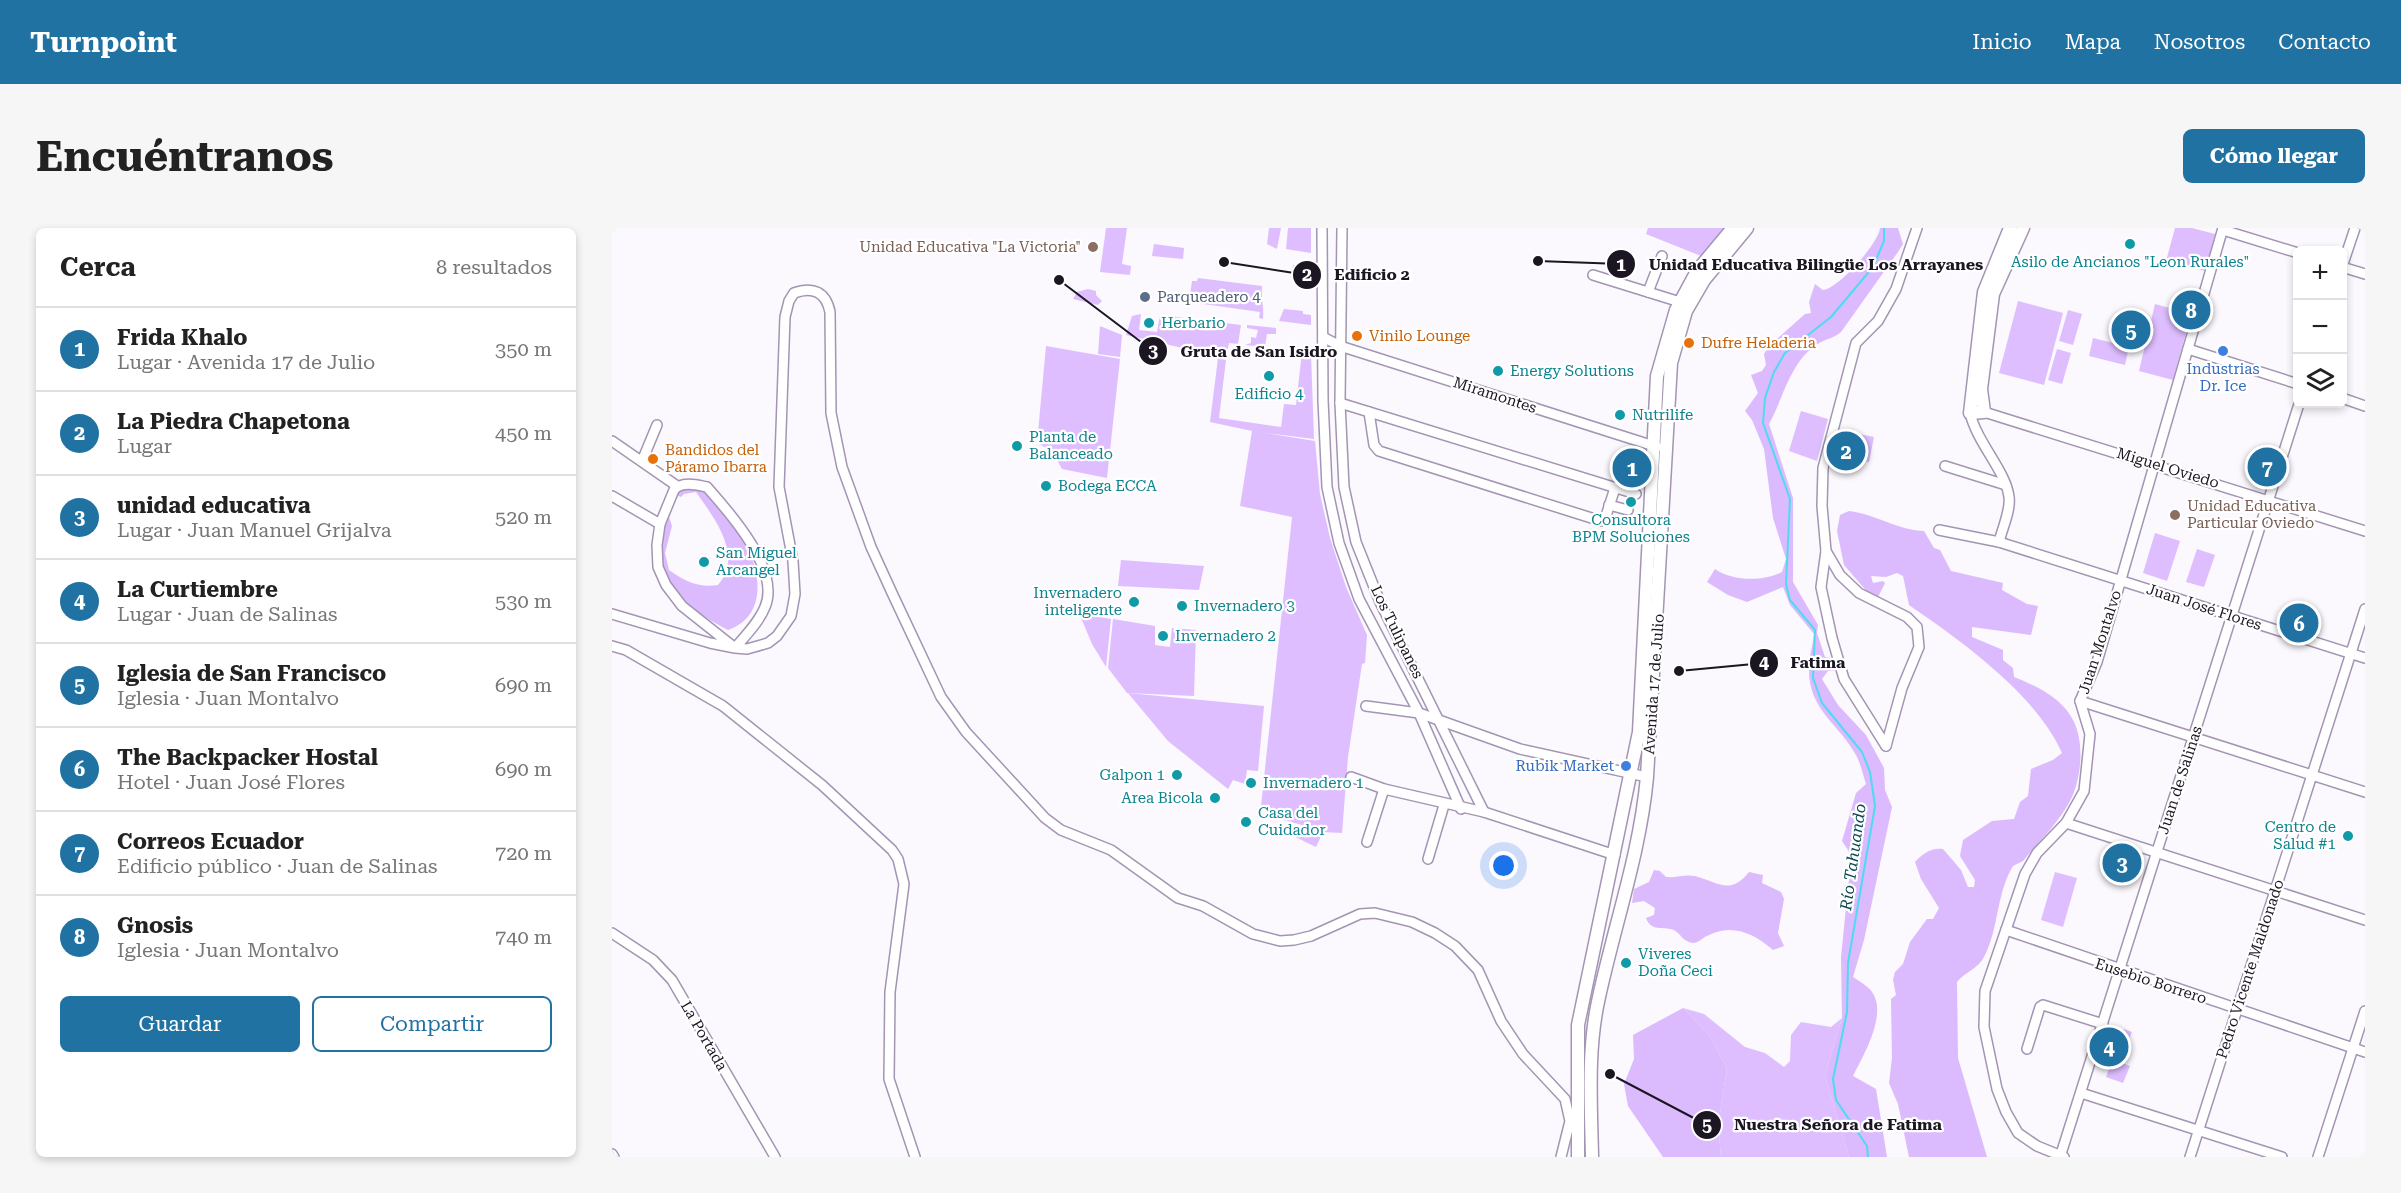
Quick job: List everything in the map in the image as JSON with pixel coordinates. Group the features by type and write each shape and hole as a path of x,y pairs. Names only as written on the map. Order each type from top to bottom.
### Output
{"main road":[{"name":"Avenida 17 de Julio","path":"1592,1157 1591,1056 1598,997 1640,838 1647,777 1661,448 1659,369 1680,302 1700,266 1733,228"},
{"name":"Avenida 17 de Julio","path":"1578,1157 1578,1025 1582,994 1615,855 1639,732 1669,374 1686,311 1704,280 1747,228"},
{"path":"1970,413 1984,292 2010,228"},
{"path":"1984,412 1981,389 1993,294 2023,228"},
{"name":"Miguel Oviedo","path":"1970,413 1984,412"}],"street":[{"name":"Los Tulipanes","path":"1322,228 1327,487 1339,543 1359,599 1419,713 1461,809"},
{"name":"Los Tulipanes","path":"1342,228 1340,403 1344,487 1356,542 1380,602 1484,812"},
{"path":"1826,551 1840,575 1859,593 1906,617 1917,627 1918,647 1902,688 1886,746 1844,679 1821,587 1826,551 1821,506 1822,468 1856,343 1878,321 1896,289 1917,228"},
{"path":"2347,254 2355,228"},
{"path":"2223,229 2293,251"},
{"name":"Juan Montalvo","path":"2061,1157 2037,1146 2018,1133 2006,1112 1995,1080 1984,1027 1985,991 2025,874 2037,853 2066,823 2084,792 2090,734 2080,701 2097,662 2223,229"},
{"path":"1648,292 1662,256"},
{"path":"1321,262 1341,263"},
{"path":"2347,268 2365,274"},
{"path":"1593,275 1680,302"},
{"path":"612,614 710,643 747,649 768,643 785,627 795,605 793,561 779,487 784,317 794,293 811,290 821,293 828,300 830,312 831,413 842,467 884,576 941,697 966,732 1045,818 1061,830 1112,850 1178,898 1203,906 1252,934 1273,940 1294,940 1311,936 1360,914 1375,913 1412,922 1455,946 1478,970 1512,1038 1565,1099 1570,1121 1561,1157"},
{"name":"Miramontes","path":"1323,337 1340,346 1661,448"},
{"path":"2188,349 2293,382"},
{"path":"2347,399 2365,406"},
{"path":"1340,403 1636,494"},
{"name":"Juan de Salinas","path":"2061,1157 2298,408"},
{"path":"1369,412 1374,445 1379,451 1601,521 1605,519 1615,488"},
{"name":"Miguel Oviedo","path":"1984,412 2365,531"},
{"path":"1970,413 1974,430 2006,485 2009,502 1999,542"},
{"path":"642,461 657,425"},
{"path":"612,441 677,486 689,484 707,487 736,521 766,574 769,590 766,606 735,648"},
{"path":"1945,466 2006,485"},
{"path":"677,486 671,495 660,524 656,556 666,585 682,606 735,648"},
{"path":"612,496 660,524"},
{"path":"1609,505 1628,510"},
{"name":"Juan José Flores","path":"1939,530 1999,542 2365,658"},
{"name":"Pedro Vicente Maldonado","path":"2190,1157 2365,609"},
{"path":"612,646 626,650 723,706 822,785 892,850 898,859 904,884 890,992 889,1079 915,1157"},
{"path":"2080,701 2365,792"},
{"path":"1366,706 1439,718 1521,748 1647,777"},
{"path":"1351,777 1384,789 1444,805 1484,812 1615,855"},
{"path":"1367,842 1384,789"},
{"path":"1428,859 1444,805"},
{"path":"2066,823 2365,920"},
{"name":"Eusebio Borrero","path":"2006,930 2365,1052"},
{"name":"La Portada","path":"612,933 653,960 672,980 750,1118 775,1157"},
{"path":"2027,1049 2040,1007 2043,1005 2103,1024"},
{"path":"2318,1157 2365,1011"},
{"path":"2081,1094 2282,1157"}],"shaded area":[{"path":"1106,228 1127,228 1122,264 1131,266 1130,275 1100,272"},
{"path":"1269,228 1281,228 1277,249 1267,244"},
{"path":"1288,228 1311,228 1311,253 1286,249"},
{"path":"1648,228 1724,228 1701,256 1646,234"},
{"path":"1880,228 1898,228 1903,244 1841,332 1821,342 1802,358 1789,379 1769,424 1793,498 1793,582 1818,625 1817,633 1825,657 1844,661 1844,670 1828,671 1822,679 1838,705 1866,735 1884,768 1885,790 1892,807 1864,940 1853,977 1872,992 1877,1012 1876,1023 1868,1046 1853,1076 1876,1089 1887,1157 1849,1157 1825,1075 1842,1018 1841,957 1849,878 1856,862 1842,841 1856,793 1866,784 1857,757 1850,745 1826,716 1813,694 1809,666 1814,634 1790,605 1783,587 1747,602 1728,595 1707,582 1715,569 1730,576 1748,579 1757,579 1782,572 1786,559 1773,518 1764,449 1752,420 1745,411 1758,393 1751,375 1762,371 1766,365 1764,354 1769,346 1805,314 1811,313 1809,302 1815,284 1823,290 1838,282 1873,244"},
{"path":"2175,228 2192,228 2215,234 2205,271 2166,261"},
{"path":"1154,244 1184,248 1183,259 1152,256"},
{"path":"1293,265 1311,267 1312,283 1296,281 1297,274 1292,273"},
{"path":"1198,278 1262,286 1263,319 1259,318 1260,312 1189,302 1192,281 1197,281"},
{"path":"1088,289 1096,291 1096,295 1102,301 1098,305 1073,299 1077,292"},
{"path":"2018,301 2063,313 2044,385 1999,373"},
{"path":"2155,304 2191,314 2173,380 2139,371"},
{"path":"1284,309 1303,311 1303,314 1311,315 1311,325 1279,321"},
{"path":"2068,310 2082,314 2073,345 2059,341"},
{"path":"1141,314 1139,330 1157,332 1160,315 1241,325 1238,344 1229,343 1226,358 1126,335 1132,316"},
{"path":"1247,325 1276,328 1276,334 1267,334 1265,347 1245,345 1251,343 1251,337 1256,338 1258,330 1247,328"},
{"path":"1100,326 1122,335 1120,357 1098,354"},
{"path":"2093,338 2129,347 2125,365 2089,356"},
{"path":"1046,346 1120,359 1107,478 1062,469 1052,451 1037,443"},
{"path":"2057,349 2071,353 2062,384 2048,380"},
{"path":"1302,352 1311,354 1314,439 1259,432 1315,441 1320,494 1330,538 1346,587 1367,635 1365,663 1362,664 1348,757 1342,833 1323,832 1316,847 1287,833 1302,831 1302,825 1284,820 1261,806 1292,517 1240,506 1252,431 1210,422 1218,358 1226,360 1219,418 1281,427 1284,404 1296,405"},
{"path":"1801,411 1828,419 1817,461 1789,451"},
{"path":"1839,430 1874,437 1869,462 1832,455"},
{"path":"681,487 702,489 727,514 738,529 751,555 757,580 755,604 741,624 728,630 705,617 683,599 667,578 662,566 659,544 669,517 672,526 665,553 669,570 698,584 718,585 725,573 728,561 724,537 711,513 696,492 684,494 681,497 676,495"},
{"path":"1849,511 1905,528 1924,531 1934,548 1940,550 1951,571 2003,583 2002,590 2027,604 2038,606 2031,635 1972,627 1972,637 2003,650 2003,660 2013,668 2014,677 2059,702 2070,715 2078,735 2079,771 2069,803 2023,861 2013,866 2003,888 1989,946 1984,957 1957,982 1958,1058 1987,1157 1909,1157 1898,1104 1889,1083 1892,1058 1891,999 1896,995 1893,980 1895,972 1903,964 1910,942 1927,919 1933,919 1939,908 1921,879 1915,862 1927,852 1943,849 1961,870 1968,887 1974,887 1975,880 1960,856 1963,840 1992,821 2014,819 2020,802 2028,796 2031,769 2053,760 2062,753 2050,731 2016,690 1973,652 1909,605 1903,576 1897,573 1886,577 1871,576 1873,583 1883,581 1885,583 1878,597 1870,595 1844,565 1837,531 1840,515"},
{"path":"2155,533 2180,541 2167,581 2143,573"},
{"path":"2197,549 2215,555 2204,587 2186,582"},
{"path":"1121,560 1204,566 1199,590 1118,586"},
{"path":"1079,613 1111,619 1106,667 1092,644"},
{"path":"1113,619 1155,626 1155,645 1170,647 1172,628 1196,630 1194,696 1127,693 1108,668"},
{"path":"1128,693 1264,706 1258,771 1247,770 1245,784 1233,780 1228,789 1168,741"},
{"path":"1654,870 1660,871 1666,877 1688,875 1724,885 1736,884 1749,872 1763,875 1762,883 1781,892 1784,899 1778,933 1784,946 1773,950 1759,939 1735,930 1718,932 1693,943 1684,940 1674,930 1651,925 1646,918 1654,915 1655,908 1644,901 1632,903 1634,889 1649,882"},
{"path":"2055,872 2077,878 2063,927 2041,920"},
{"path":"1683,1008 1704,1014 1745,1047 1765,1053 1784,1067 1790,1061 1791,1035 1801,1022 1831,1027 1842,1018 1825,1075 1849,1157 1721,1157 1718,1125 1727,1068 1708,1034"},
{"path":"1683,1008 1708,1034 1727,1068 1718,1125 1721,1157 1663,1157 1628,1106 1624,1084 1634,1059 1633,1035"},
{"path":"2124,1029 2132,1032 2120,1062 2130,1066 2123,1083 2106,1077"}],"waterway":[{"name":"Río Tahuando","path":"1868,1157 1867,1146 1836,1100 1833,1079 1847,1012 1848,963 1875,806 1870,772 1862,752 1822,703 1813,678 1815,630 1790,600 1786,584 1790,499 1763,423 1765,398 1774,372 1785,353 1831,317 1873,267 1884,241 1884,228"}],"place":[{"name":"Asilo de Ancianos \"Leon Rurales\"","path":"2130,244"},
{"name":"Unidad Educativa \"La Victoria\"","path":"1093,247"},
{"name":"Unidad Educativa Bilingüe Los Arrayanes","path":"1538,261"},
{"name":"Edificio 2","path":"1224,262"},
{"name":"Gruta de San Isidro","path":"1059,280"},
{"name":"Parqueadero 4","path":"1145,297"},
{"name":"Gnosis","path":"2191,310"},
{"name":"Herbario","path":"1149,323"},
{"name":"Iglesia de San Francisco","path":"2131,330"},
{"name":"Vinilo Lounge","path":"1357,336"},
{"name":"Dufre Heladeria","path":"1689,343"},
{"name":"Industrias Dr. Ice","path":"2223,351"},
{"name":"Energy Solutions","path":"1498,371"},
{"name":"Edificio 4","path":"1269,376"},
{"name":"Nutrilife","path":"1620,415"},
{"name":"Planta de Balanceado","path":"1017,446"},
{"name":"La Piedra Chapetona","path":"1846,451"},
{"name":"Bandidos del Páramo Ibarra","path":"653,459"},
{"name":"Correos Ecuador","path":"2267,467"},
{"name":"Frida Khalo","path":"1632,468"},
{"name":"Bodega ECCA","path":"1046,486"},
{"name":"Consultora BPM Soluciones","path":"1631,502"},
{"name":"Unidad Educativa Particular Oviedo","path":"2175,515"},
{"name":"San Miguel Arcangel","path":"704,562"},
{"name":"Invernadero inteligente","path":"1134,602"},
{"name":"Invernadero 3","path":"1182,606"},
{"name":"The Backpacker Hostal","path":"2299,623"},
{"name":"Invernadero 2","path":"1163,636"},
{"name":"Fatima","path":"1679,671"},
{"name":"Rubik Market","path":"1626,766"},
{"name":"Galpon 1","path":"1177,775"},
{"name":"Invernadero 1","path":"1251,783"},
{"name":"Area Bicola","path":"1215,798"},
{"name":"Casa del Cuidador","path":"1246,822"},
{"name":"Centro de Salud #1","path":"2348,836"},
{"name":"unidad educativa","path":"2122,863"},
{"name":"Viveres Doña Ceci","path":"1626,963"},
{"name":"La Curtiembre","path":"2109,1047"},
{"name":"Nuestra Señora de Fatima","path":"1610,1074"}]}
